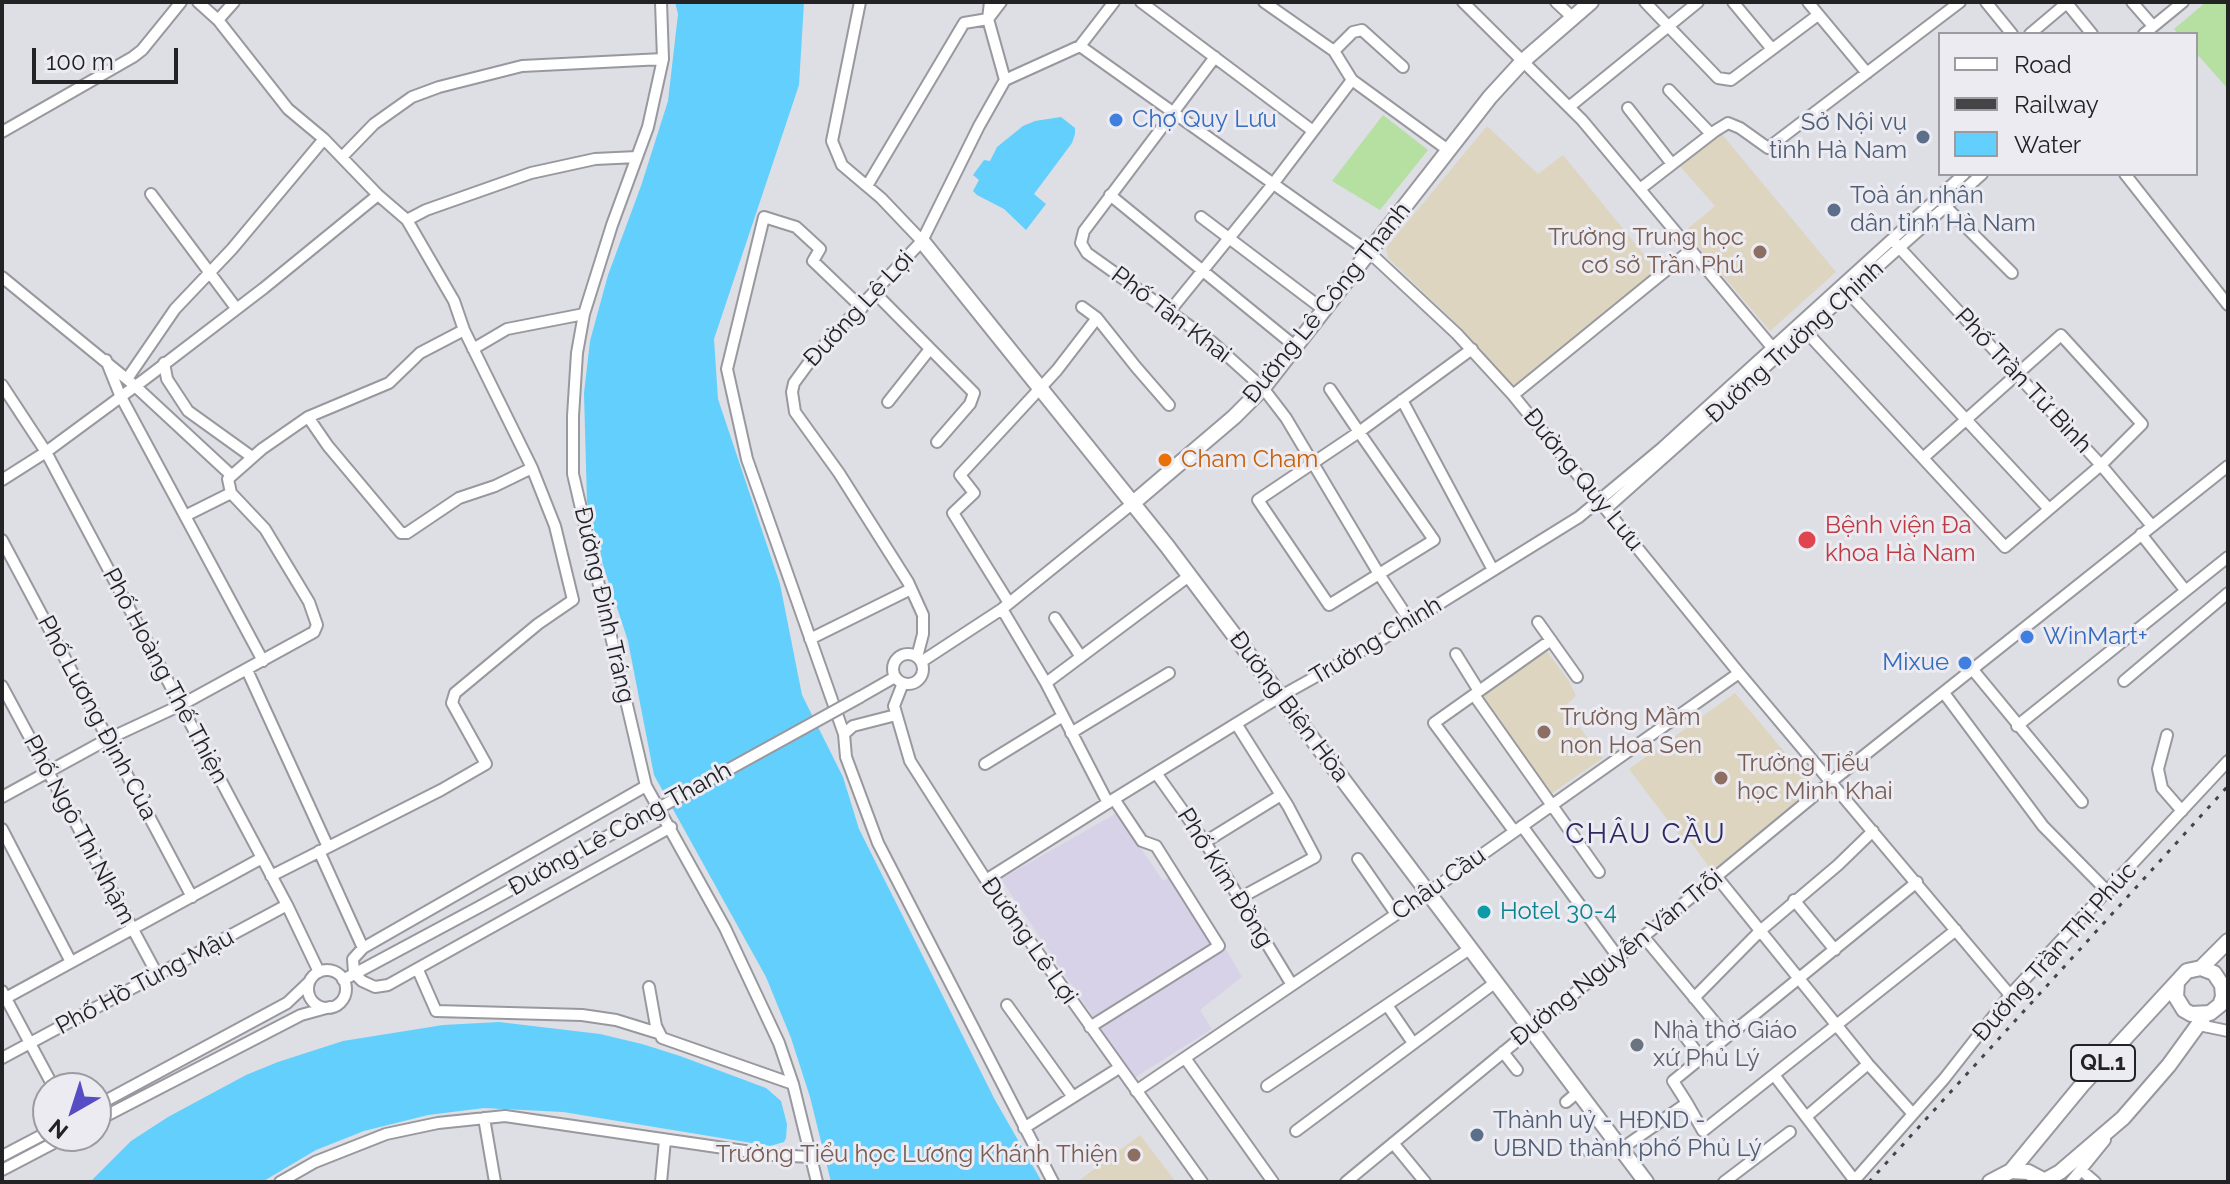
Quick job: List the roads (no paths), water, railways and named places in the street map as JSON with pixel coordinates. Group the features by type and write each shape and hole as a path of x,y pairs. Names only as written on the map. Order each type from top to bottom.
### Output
{"main road":[{"name":"Đường Lê Công Thanh","path":"1133,503 1225,425 1263,388 1490,97 1523,61 1591,2"},
{"name":"Đường Biên Hòa","path":"922,241 1189,576 1531,1029 1572,1097 1621,1149 1643,1181"},
{"path":"2201,968 2228,941"},
{"path":"2205,1018 2220,1005 2226,994 2219,978 2208,969 2187,971 2177,982 2176,997 2184,1010 2205,1018 2228,1018"},
{"name":"QL.1","path":"1990,1182 2011,1171 2082,1085 2177,982"},
{"name":"QL.1","path":"2045,1182 2123,1118 2205,1018"},
{"path":"2027,1177 2031,1147"},
{"path":"2011,1171 2045,1182"}],"street":[{"path":"2,132 133,57 181,2"},
{"path":"198,2 218,20 281,101 407,220 454,301 464,330 532,468 555,526 573,600 538,624 455,693 452,703 486,764 271,876"},
{"path":"218,20 234,2"},
{"name":"Đường Đinh Tráng","path":"661,2 663,59 648,127 584,314 575,385 573,474 646,786 725,928 779,1043 793,1084 817,1182"},
{"path":"860,2 832,141 842,165 922,241"},
{"path":"990,2 988,19 1005,80 1080,46 1114,2"},
{"path":"867,186 964,23 988,19 1001,2"},
{"path":"1141,2 1313,131"},
{"path":"1264,2 1334,51 1352,80 1448,150"},
{"path":"1463,2 1569,107 1776,351"},
{"path":"1556,2 1572,17"},
{"path":"1645,2 1718,78 1731,80 1818,15"},
{"path":"1569,107 1698,2"},
{"path":"1733,2 1772,49"},
{"path":"1808,2 1867,73"},
{"path":"1640,189 1728,123 1768,148 1960,2"},
{"path":"1986,2 2010,32"},
{"path":"2032,32 2067,2 2090,32"},
{"path":"2132,2 2149,30 2183,2"},
{"path":"1334,51 1353,32 1362,30 1403,67"},
{"name":"Đường Quy Lưu","path":"1080,46 1369,252 1472,349 2010,995"},
{"name":"Phố Tân Khai","path":"1215,57 1084,231 1081,243 1087,253 1212,342 1263,388 1286,418 1410,621"},
{"path":"342,157 374,124 412,97 439,87 522,66 663,59"},
{"name":"Đường Lê Lợi","path":"919,659 923,615 911,589 839,473 795,412 792,401 794,383 802,370 922,241 1005,80"},
{"path":"1169,312 1352,80"},
{"path":"1669,90 1711,134"},
{"path":"1628,108 1672,164"},
{"path":"2,480 46,452 120,395 175,309 210,273 324,139"},
{"path":"407,220 426,210 531,173 595,159 637,157"},
{"name":"Đường Trường Chinh","path":"1941,202 1962,176"},
{"name":"Đường Trường Chinh","path":"1603,504 1681,438 1941,202 1979,176"},
{"path":"2127,176 2228,305"},
{"path":"151,194 236,308"},
{"path":"131,382 164,363 378,195"},
{"path":"1110,195 1296,347"},
{"path":"1941,202 2012,273"},
{"path":"862,308 813,261 820,249 796,227 764,217 727,369 747,459 844,734 846,757 878,843 1053,1182"},
{"path":"1201,217 1324,310"},
{"name":"Phố Trần Tử Bình","path":"1895,244 2101,465 2152,526"},
{"path":"1513,395 1691,250"},
{"path":"2,277 106,360 231,475"},
{"path":"1845,289 2049,509"},
{"path":"875,293 974,393 970,404 937,442"},
{"path":"1082,307 1097,318 1169,405"},
{"path":"473,349 507,329 584,314"},
{"path":"1090,1027 1219,946 1156,846 1142,841 1111,801 953,513 974,493 960,475 1057,370 1097,318"},
{"path":"1802,327 2005,547 2101,465 2142,424 2061,335 1923,458"},
{"path":"2,797 314,632 317,625 309,602 265,529 231,493 228,484 231,475 308,417 389,383 420,353 464,330"},
{"path":"888,402 930,349"},
{"path":"1330,389 1359,432 1434,540 1329,605 1258,500 1314,464 1359,432 1472,349"},
{"path":"106,360 120,395 263,661"},
{"path":"164,363 167,379 188,411 252,457"},
{"name":"Phố Hoàng Thế Thiện","path":"2,385 46,452 287,905 319,972"},
{"path":"1402,400 1493,570"},
{"path":"308,417 328,446 401,533 407,533 459,498 495,486 532,468"},
{"name":"Đường Nguyễn Văn Trỗi","path":"1346,1182 1832,781 2228,466"},
{"path":"185,516 231,493"},
{"name":"Đường Lê Công Thanh","path":"919,659 1005,606 1133,503"},
{"name":"Trường Chinh","path":"986,880 1281,696 1603,504"},
{"path":"2141,534 2185,590"},
{"name":"Phố Lương Định Của","path":"2,540 192,897"},
{"path":"2017,726 2228,557"},
{"path":"1046,683 1189,576"},
{"path":"810,639 911,589"},
{"path":"2124,681 2228,593"},
{"path":"1055,618 1081,657"},
{"path":"1538,622 1577,677"},
{"path":"1551,640 1434,723 1618,957"},
{"path":"907,654 919,659 923,670 920,679 912,684 899,680 893,667 898,658 907,654"},
{"path":"1456,654 1476,693 1599,872"},
{"path":"247,670 363,948"},
{"path":"1973,670 2082,802"},
{"path":"1071,733 1169,673"},
{"name":"Châu Cầu","path":"1136,1091 1429,892 1739,673"},
{"name":"Đường Lê Lợi","path":"899,680 896,715 910,761 986,880 1202,1182"},
{"name":"Đường Lê Công Thanh","path":"343,980 860,697 899,680"},
{"name":"Phố Ngô Thì Nhậm","path":"2,686 157,974"},
{"path":"1944,693 2043,826 2108,892"},
{"path":"844,734 853,726 896,715"},
{"path":"985,764 1063,716"},
{"path":"1237,725 1315,857 1240,898"},
{"path":"2167,735 2158,769 2162,788 2182,811"},
{"name":"Đường Trần Thị Phúc","path":"1854,1181 1944,1079 2010,995 2228,761"},
{"name":"Phố Kim Đồng","path":"1156,773 1205,842 1292,985"},
{"path":"646,786 363,948 353,959 354,973 375,987 388,985 671,827"},
{"path":"1205,842 1281,795"},
{"path":"2,829 71,962"},
{"path":"1694,998 1760,931 1873,831"},
{"path":"45,1072 3,996 132,930 262,858"},
{"path":"1358,859 1396,914"},
{"path":"1716,876 1868,1064 1913,1114"},
{"path":"1917,882 1673,1081 1703,1131 1956,930"},
{"path":"1794,900 1835,950"},
{"name":"Phố Hồ Tùng Mậu","path":"2,1058 287,905"},
{"path":"1643,936 1727,1037"},
{"path":"1267,1086 1471,948"},
{"path":"418,970 436,1011 582,1015 616,1020 658,1033 669,1042 793,1084"},
{"path":"112,1097 287,1003 319,972 335,971 343,980 344,997 336,1005 301,1015 112,1113"},
{"path":"309,982 312,1000 323,1007 330,1007"},
{"path":"1296,1131 1496,982"},
{"path":"649,987 658,1033"},
{"path":"1007,1005 1073,1097"},
{"path":"1387,1005 1413,1043"},
{"path":"2205,1018 2228,1031"},
{"path":"1684,1035 1701,1058"},
{"path":"1503,1052 1517,1070"},
{"path":"1185,1058 1273,1182"},
{"path":"1806,1117 1868,1064"},
{"path":"1024,1128 1119,1068"},
{"path":"1774,1075 1854,1181"},
{"path":"1621,1149 1687,1103"},
{"path":"280,1182 315,1162 386,1134 438,1123 505,1116 772,1155 811,1157"},
{"path":"484,1118 495,1182"},
{"path":"2071,1182 2123,1118"},
{"path":"1724,1182 1790,1132"},
{"path":"2,1156 32,1140"},
{"path":"661,1182 665,1140"},
{"path":"1393,1143 1425,1182"},
{"path":"2,1170 36,1152"},
{"path":"2081,1170 2095,1182"},
{"path":"1740,1171 1748,1182"}],"water":[{"path":"675,2 804,2 799,85 714,339 718,399 780,584 802,695 843,777 859,829 995,1100 1042,1182 831,1182 810,1097 791,1038 766,977 654,775 628,641 603,565 587,502 584,393 590,341 608,275 668,101 678,14"},
{"path":"1061,117 1075,128 1075,134 1072,143 1034,194 1046,204 1026,230 1004,209 973,191 979,180 973,175 984,160 990,161 997,147 1023,126"},
{"path":"499,1022 600,1034 642,1044 766,1088 781,1101 787,1124 786,1138 784,1142 770,1146 563,1112 484,1108 428,1115 364,1131 316,1150 262,1182 90,1182 131,1141 168,1117 246,1075 278,1062 343,1041 443,1025"}],"railway":[{"path":"1869,1182 2228,786"}],"place":[{"name":"Chợ Quy Lưu","path":"1116,120"},
{"name":"Sở Nội vụ tỉnh Hà Nam","path":"1923,137"},
{"name":"Toà án nhân dân tỉnh Hà Nam","path":"1834,210"},
{"name":"Trường Trung học cơ sở Trần Phú","path":"1760,252"},
{"name":"Cham Cham","path":"1165,460"},
{"name":"Bệnh viện Đa khoa Hà Nam","path":"1807,540"},
{"name":"WinMart+","path":"2027,637"},
{"name":"Mixue","path":"1965,663"},
{"name":"Trường Mầm non Hoa Sen","path":"1544,732"},
{"name":"Trường Tiểu học Minh Khai","path":"1721,778"},
{"name":"Hotel 30-4","path":"1484,912"},
{"name":"Nhà thờ Giáo xứ Phủ Lý","path":"1637,1045"},
{"name":"Thành uỷ - HĐND - UBND thành phố Phủ Lý","path":"1477,1135"},
{"name":"Trường Tiểu học Lương Khánh Thiện","path":"1134,1155"}],"district":[{"name":"CHÂU CẦU","path":"1646,835"}]}
